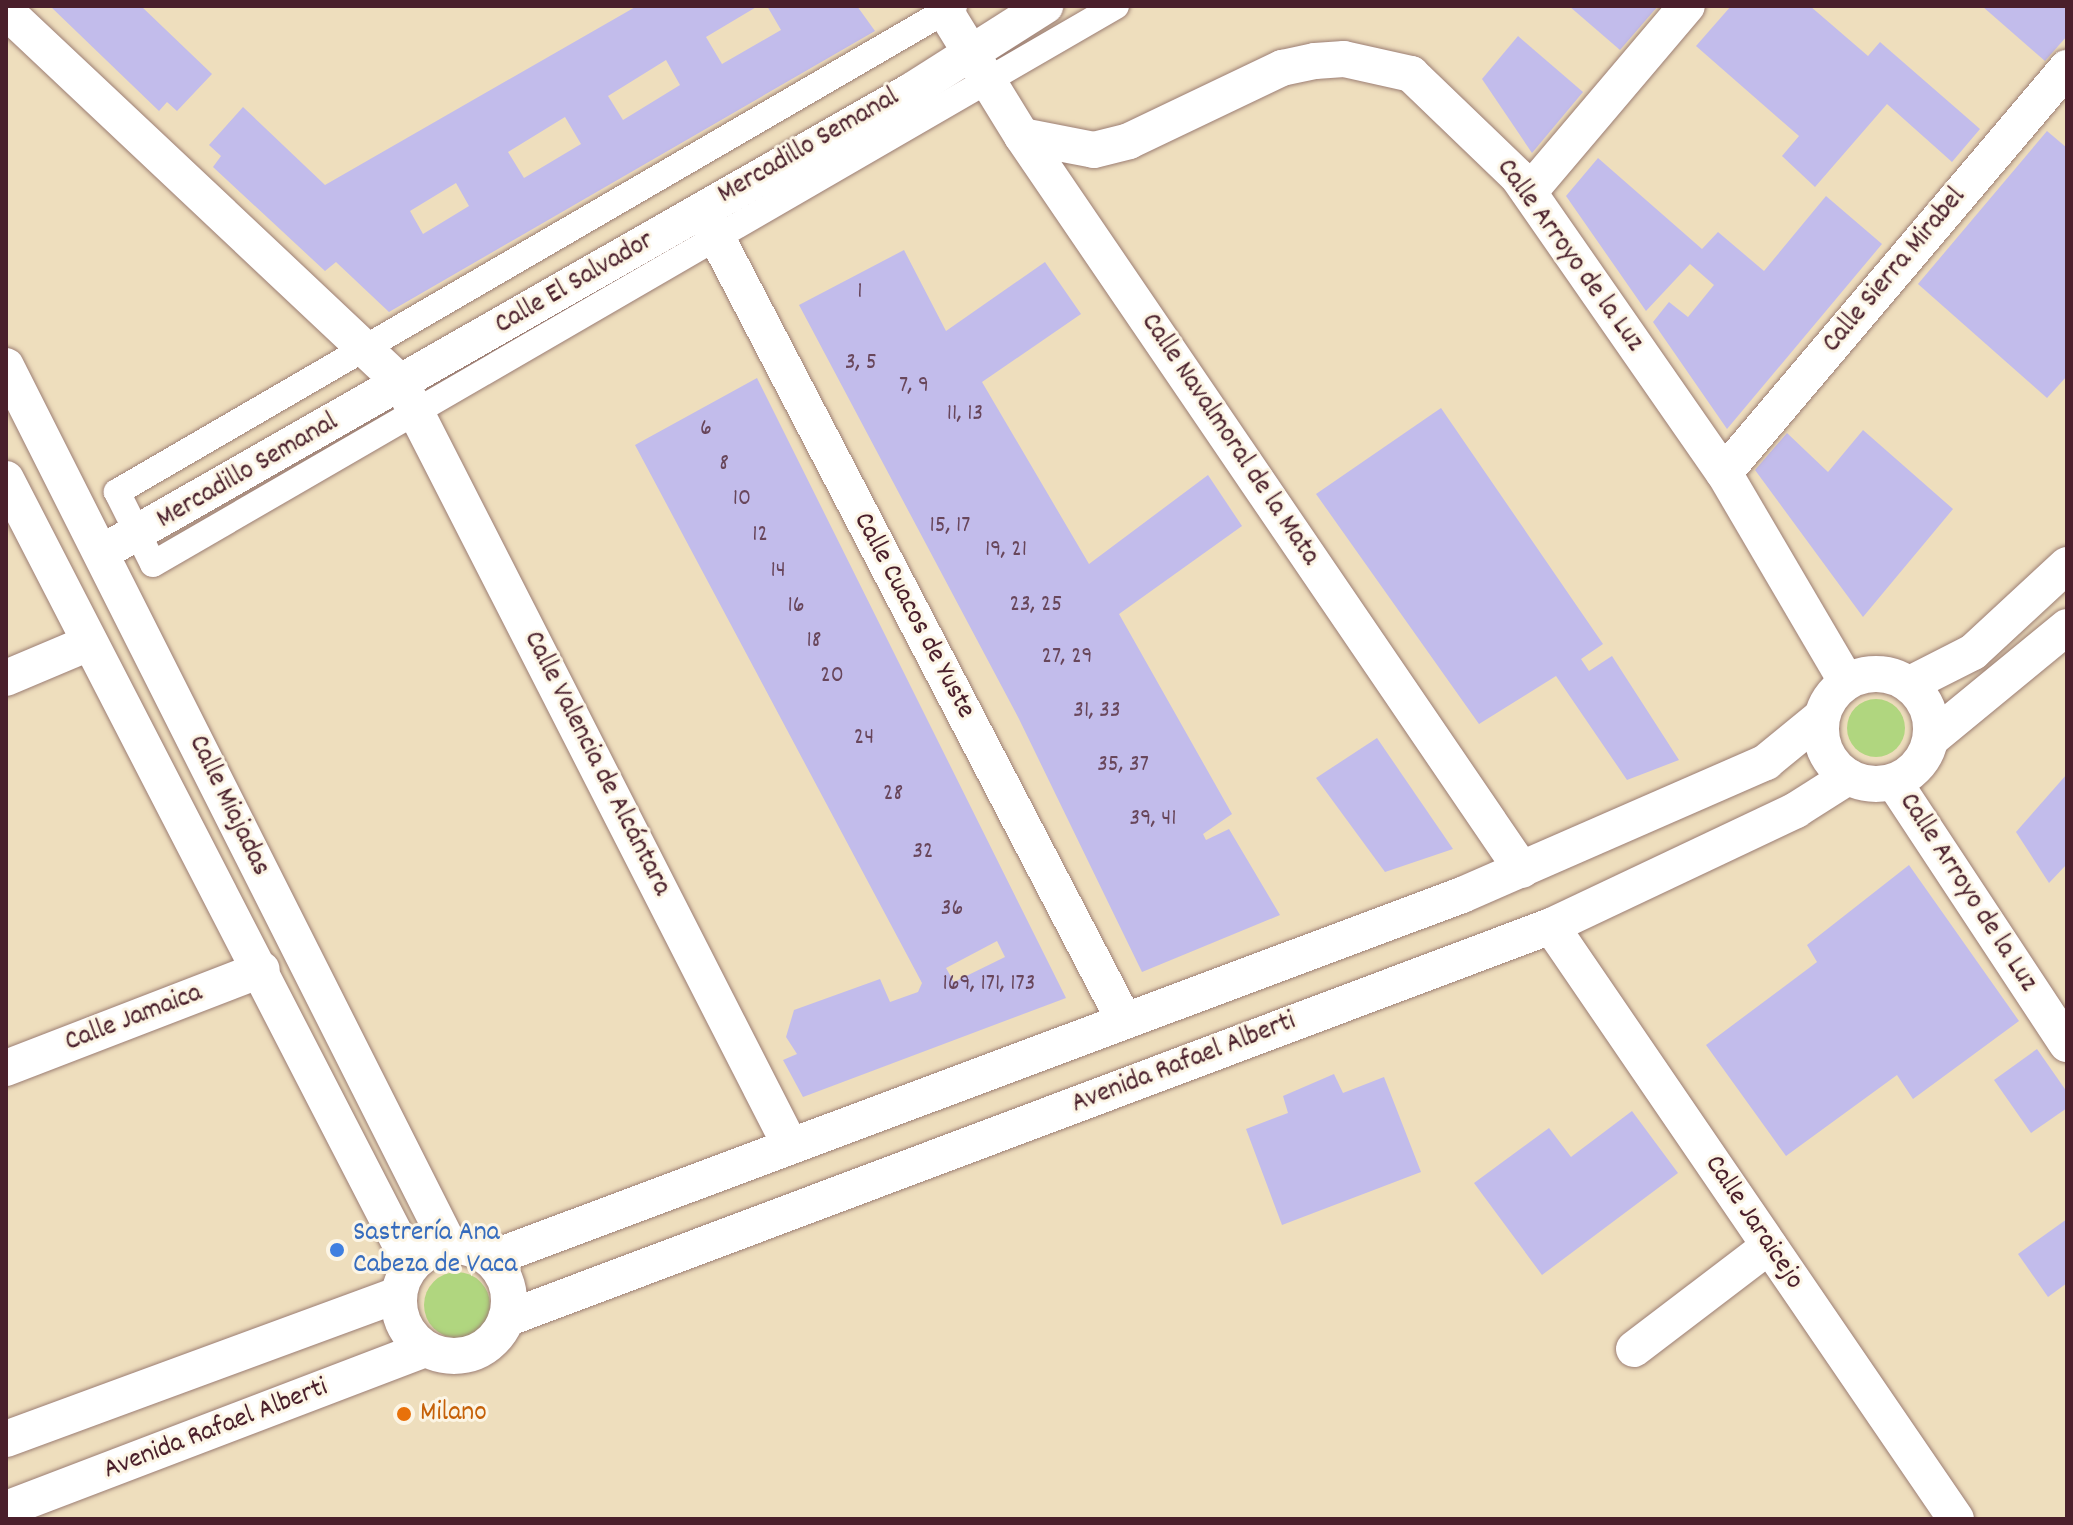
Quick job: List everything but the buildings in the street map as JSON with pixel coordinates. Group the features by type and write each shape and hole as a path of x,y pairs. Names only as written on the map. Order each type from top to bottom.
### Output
{"street":[{"name":"Calle El Salvador","path":"101,553 703,211 982,66 1045,6"},
{"name":"Mercadillo Semanal","path":"947,8 117,492 153,564 982,66 1116,6"},
{"path":"1529,192 1687,6"},
{"name":"Calle Navalmoral de la Mata","path":"947,8 1022,136 1522,870"},
{"name":"Calle Valencia de Alcántara","path":"6,11 401,383 790,1145"},
{"name":"Calle Arroyo de la Luz","path":"1022,136 1094,150 1129,141 1282,68 1344,59 1411,74 1529,192 1724,473 1846,681"},
{"name":"Calle Sierra Mirabel","path":"1724,473 2067,68"},
{"name":"Calle Cuacos de Yuste","path":"703,211 1124,1020"},
{"name":"Calle Miajadas","path":"6,366 449,1245"},
{"name":"Calle Miajadas","path":"6,479 262,969 405,1280"},
{"path":"1910,684 1973,652 2067,565"},
{"path":"1821,717 1821,740 1848,777 1894,782 1911,772 1932,738 2067,627"},
{"path":"6,678 89,643"},
{"path":"490,1259 1522,870 1766,762 1821,717 1846,681 1889,674 1910,684 1924,699 1932,738"},
{"name":"Avenida Rafael Alberti","path":"506,1319 1551,926 1796,810 1848,777"},
{"name":"Calle Arroyo de la Luz","path":"1894,782 2063,1028"},
{"name":"Calle Jaraicejo","path":"1551,926 1956,1519"},
{"name":"Calle Jamaica","path":"6,1068 262,969"},
{"path":"6,1439 405,1280 449,1245 490,1259 507,1286 506,1319 472,1353 425,1349 403,1326 405,1280"},
{"path":"1634,1349 1769,1246"},
{"name":"Avenida Rafael Alberti","path":"6,1509 425,1349"}],"green space":[{"path":"1876,699 1897,707 1905,728 1897,749 1876,757 1855,749 1847,728 1855,707"},
{"path":"457,1272 470,1275 480,1282 487,1292 490,1305 487,1318 480,1328 470,1335 457,1338 444,1335 434,1328 427,1318 424,1305 427,1292 434,1282 444,1275"}],"place":[{"name":"Sastrería Ana Cabeza de Vaca","path":"337,1250"},
{"name":"Milano","path":"404,1414"}]}
